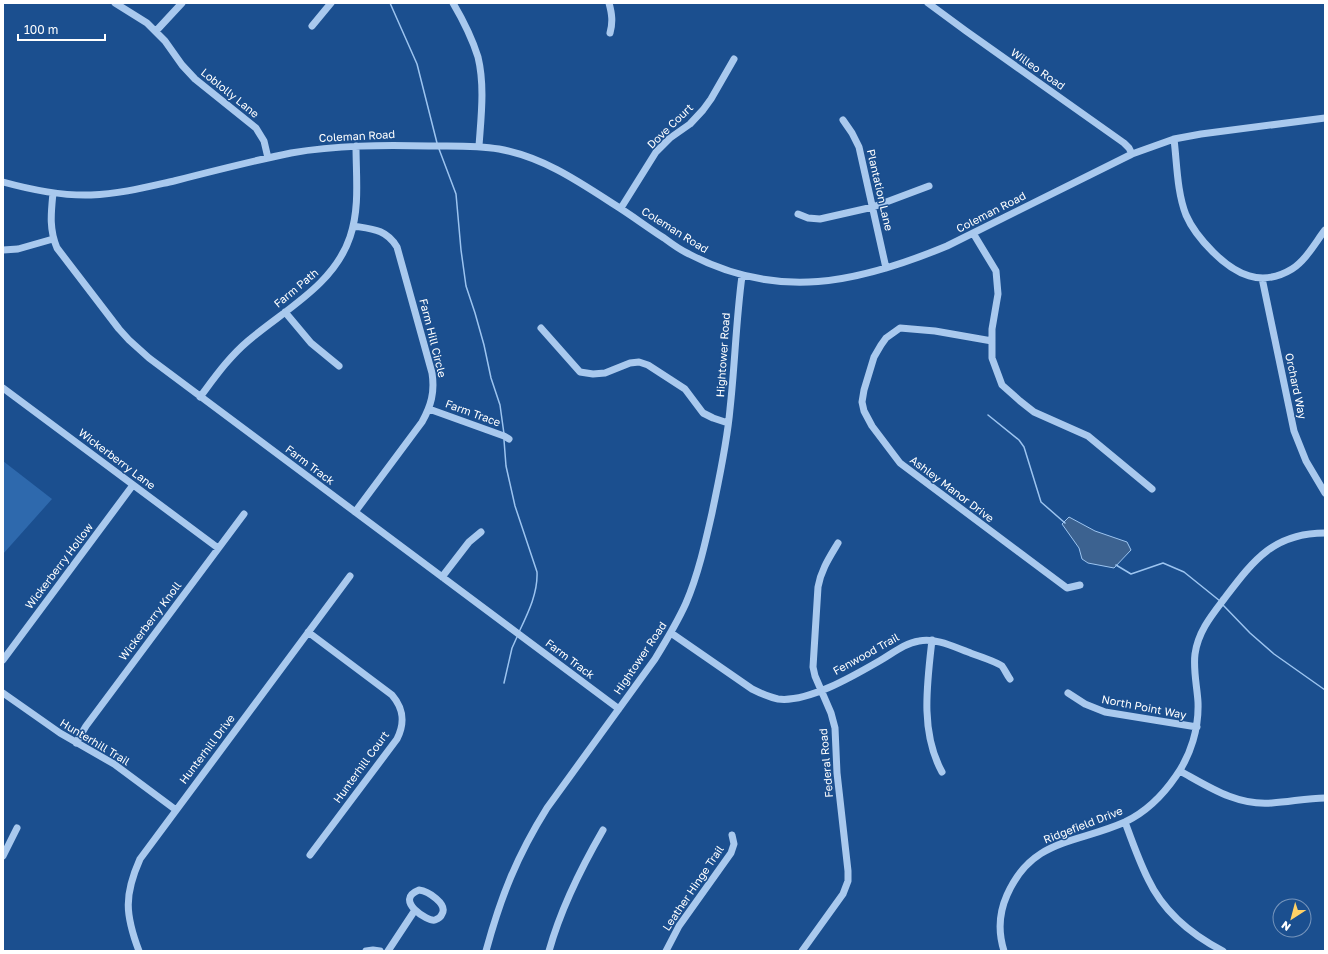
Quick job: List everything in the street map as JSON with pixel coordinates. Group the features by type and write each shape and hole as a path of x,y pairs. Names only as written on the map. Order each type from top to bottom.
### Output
{"street":[{"name":"Loblolly Lane","path":"115,3 137,16 156,31 194,79 256,128 264,141 268,158"},
{"path":"156,31 182,3"},
{"path":"312,26 331,3"},
{"path":"454,3 473,43 481,72 482,90 480,146"},
{"path":"609,3 612,13 610,33"},
{"name":"Willeo Road","path":"928,3 1124,143 1132,154"},
{"name":"Dove Court","path":"620,208 656,152 670,138 690,124 703,110 734,59"},
{"name":"Coleman Road","path":"3,182 53,193 89,195 125,192 268,158 312,150 356,146 480,146 515,153 543,162 576,179 686,253 712,266 742,276 775,282 809,282 839,279 886,268 918,258 947,246 1132,154 1174,139 1201,134 1325,118"},
{"name":"Plantation Lane","path":"843,120 852,133 859,148 886,268"},
{"path":"1174,139 1181,199 1186,215 1204,244 1229,267 1245,275 1262,278 1282,274 1300,263 1325,230"},
{"name":"Farm Path","path":"200,397 234,353 317,287 332,271 345,250 353,226 356,202 356,146"},
{"path":"798,214 808,218 820,219 873,207 930,186"},
{"name":"Farm Track","path":"53,193 50,221 53,239 62,256 128,340 200,397 619,709"},
{"name":"Farm Hill Circle","path":"353,226 384,233 392,239 397,247 432,373 433,392 429,409 422,422 355,512"},
{"path":"973,233 996,271 998,294 992,329 992,358 1002,385 1034,412 1088,436 1152,489"},
{"path":"3,250 18,249 53,239"},
{"name":"Hightower Road","path":"486,951 500,901 523,848 547,808 655,659 671,633 686,602 698,570 721,470 728,424 742,276"},
{"name":"Orchard Way","path":"1262,278 1294,432 1306,461 1325,493"},
{"path":"284,312 311,343 339,366"},
{"path":"541,328 580,372 593,374 605,373 630,363 639,362 648,365 685,389 703,413 728,424"},
{"name":"Ashley Manor Drive","path":"992,341 935,331 900,328 886,338 874,357 864,390 862,402 864,411 872,426 900,463 1067,588 1080,585"},
{"name":"Wickerberry Lane","path":"3,388 218,548"},
{"name":"Farm Trace","path":"429,409 509,439"},
{"name":"Wickerberry Hollow","path":"3,660 134,485"},
{"name":"Wickerberry Knoll","path":"76,743 86,726 244,514"},
{"path":"442,577 469,542 481,532"},
{"name":"Ridgefield Drive","path":"1004,951 1000,923 1001,912 1010,887 1020,871 1034,858 1050,848 1125,822 1140,814 1169,787 1180,770 1190,750 1196,728 1198,704 1194,670 1195,655 1200,637 1208,620 1248,568 1266,551 1280,542 1298,536 1314,533 1325,533"},
{"name":"Federal Road","path":"802,951 843,894 848,881 837,773 835,728 831,713 815,676 813,667 818,587 823,568 838,543"},
{"name":"Hunterhill Drive","path":"139,951 130,929 128,911 129,894 133,875 140,859 350,576"},
{"name":"Hunterhill Court","path":"308,632 392,695 400,706 403,720 397,739 310,855"},
{"name":"Fenwood Trail","path":"671,633 752,689 764,695 778,699 791,699 821,690 857,674 906,645 918,641 932,640 946,643 1001,665 1010,679"},
{"path":"932,640 926,692 927,714 936,762 942,772"},
{"name":"Hunterhill Trail","path":"3,693 44,723 114,764 176,810"},
{"name":"North Point Way","path":"1068,693 1085,704 1105,712 1196,728"},
{"path":"1180,770 1218,792 1245,802 1271,804 1312,798 1325,798"},
{"path":"1125,822 1148,880 1165,906 1190,930 1223,951"},
{"path":"3,856 17,828"},
{"path":"549,951 564,906 582,868 603,830"},
{"name":"Leather Hinge Trail","path":"666,951 679,926 731,853 734,844 732,835"},
{"path":"419,890 424,890 441,903 444,912 437,920 433,920 415,910 410,904 409,899 411,895 419,890"},
{"path":"388,951 415,910"},
{"path":"366,951 380,951"}],"shaded area":[{"path":"3,461 52,499 3,554"},
{"path":"1069,517 1095,531 1127,542 1131,550 1114,568 1088,563 1082,559 1079,548 1062,524"}],"waterway":[{"path":"390,3 417,64 437,143"},
{"path":"439,149 456,194 466,286 475,313 491,378 500,405 504,434"},
{"path":"988,415 1019,440 1024,447 1041,502 1065,523"},
{"path":"504,440 506,466 515,506 537,572 534,595 519,632"},
{"path":"1116,565 1131,574 1163,563 1184,572 1220,601"},
{"path":"1222,604 1250,633 1274,654 1325,690"},
{"path":"504,683 512,648 517,637"}]}
